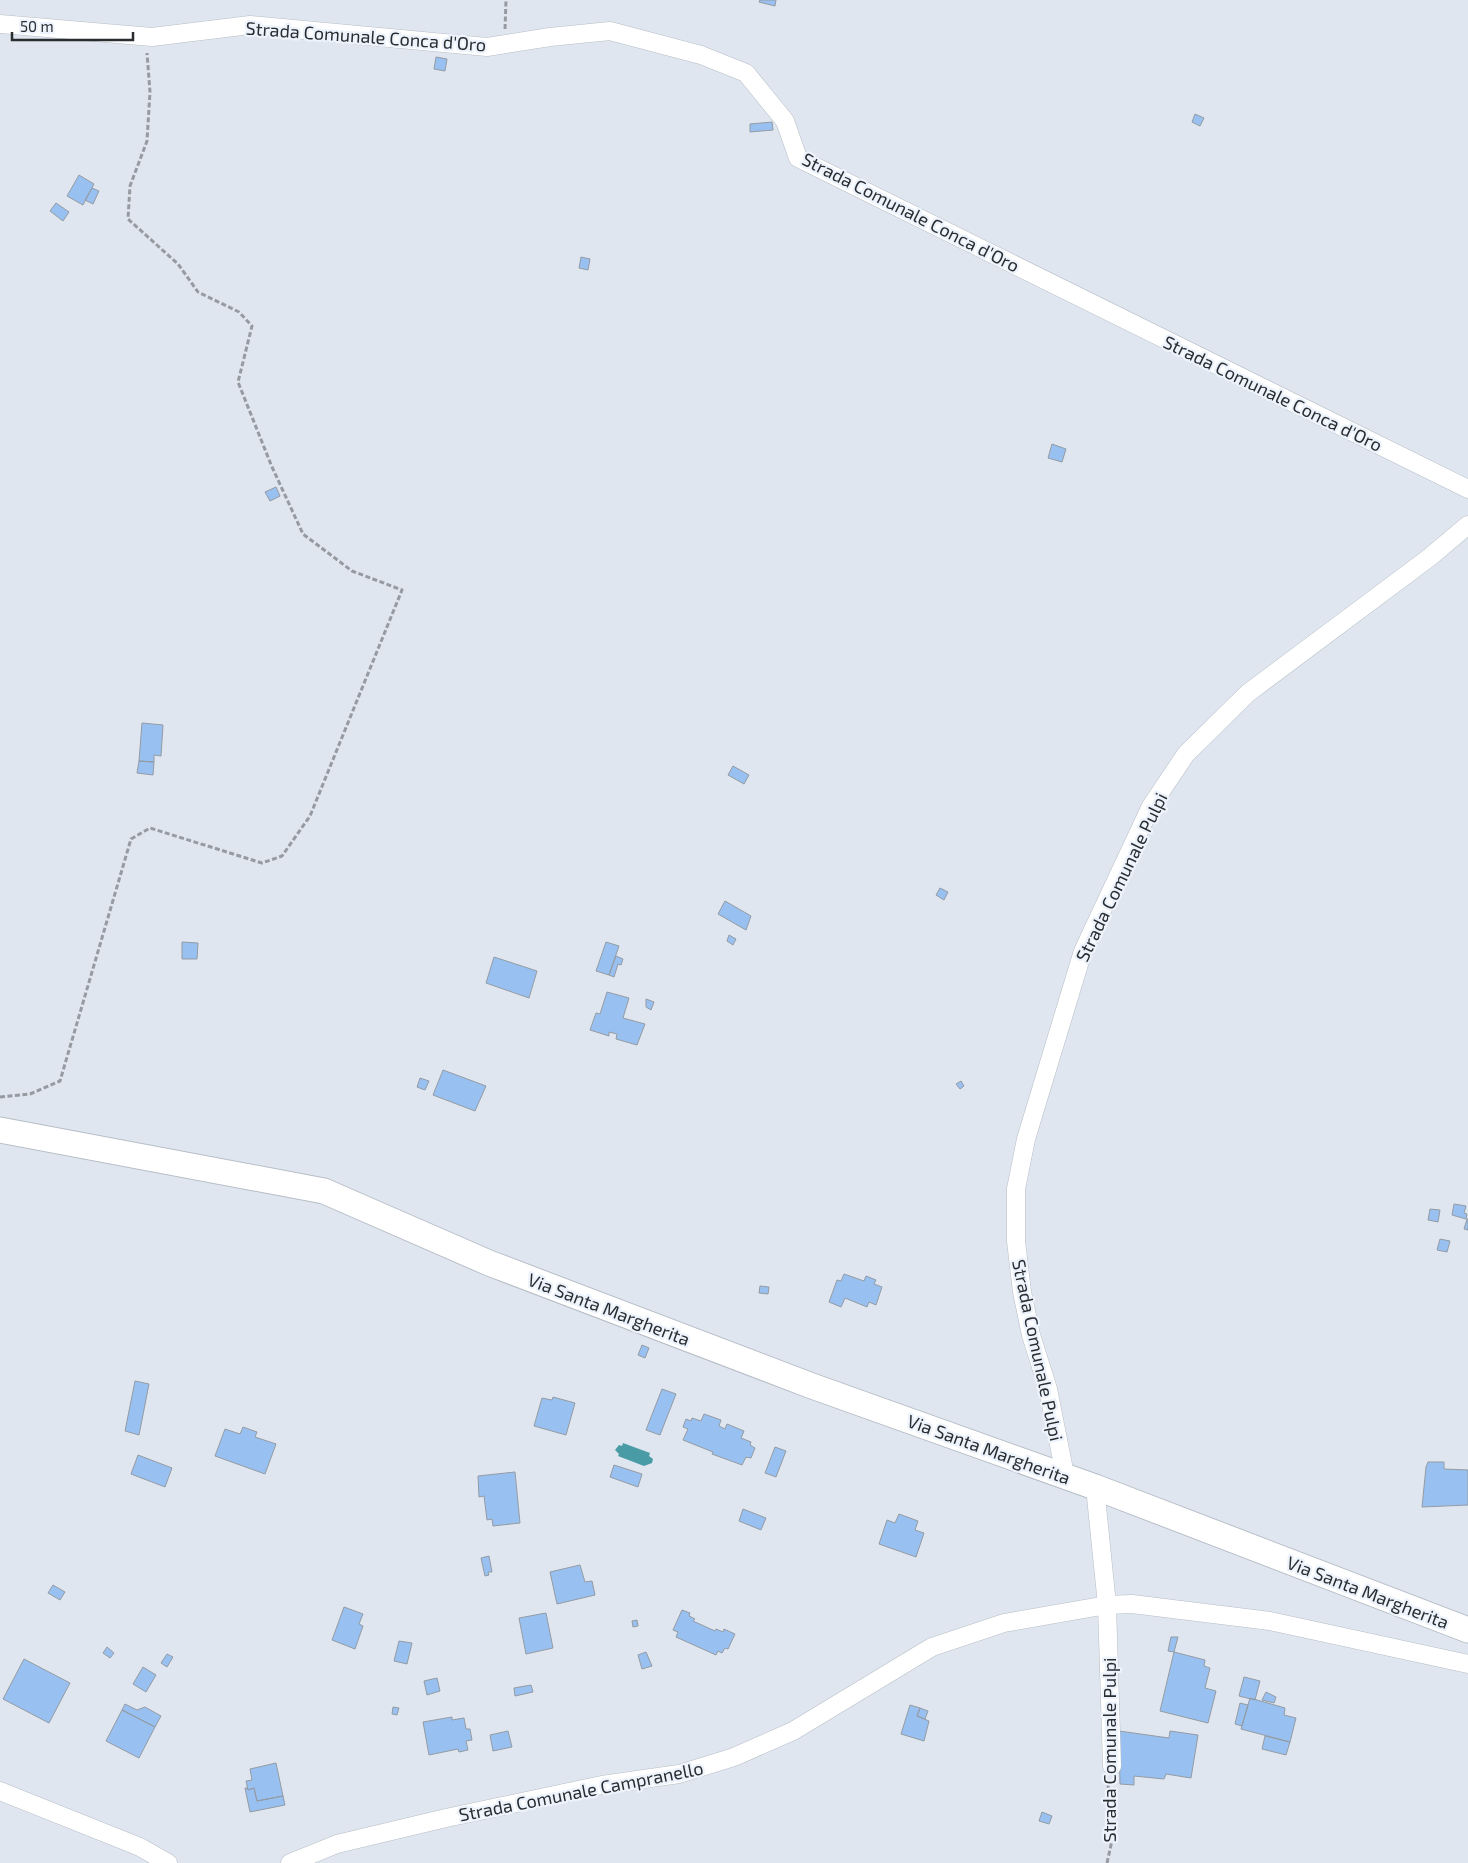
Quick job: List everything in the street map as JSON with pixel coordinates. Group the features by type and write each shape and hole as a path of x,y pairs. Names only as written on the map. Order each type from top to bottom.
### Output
{"street":[{"name":"Strada Comunale Conca d'Oro","path":"0,24 152,37 250,25 487,47 550,37 610,31 701,55 746,73 785,121 798,158 1468,489"},
{"name":"Strada Comunale Pulpi","path":"1065,1476 1048,1389 1022,1292 1016,1241 1016,1190 1026,1139 1082,951 1151,806 1186,754 1248,693 1430,557 1468,525"},
{"name":"Via Santa Margherita","path":"0,1130 324,1191 510,1271 812,1386 1095,1487 1468,1630"},
{"name":"Strada Comunale Pulpi","path":"1095,1487 1107,1605 1112,1766"},
{"name":"Strada Comunale Campranello","path":"290,1863 337,1844 446,1818 602,1786 679,1774 734,1757 793,1731 932,1647 1004,1623 1107,1605 1132,1604 1270,1622 1468,1664"},
{"path":"0,1791 140,1847 168,1863"}],"path":[{"path":"505,44 506,0"},
{"path":"0,1097 30,1094 60,1081 132,839 150,828 262,864 282,856 310,816 402,590 352,571 303,534 272,467 238,382 252,326 239,312 198,292 178,264 128,219 130,186 146,141 150,92 145,36"},
{"name":"Strada Comunale Pulpi","path":"1107,1863 1111,1845 1108,1778 1112,1766"}],"water":[{"path":"623,1443 650,1453 649,1456 653,1459 652,1463 644,1466 618,1456 619,1454 615,1450 619,1445 622,1446"}],"building":[{"path":"760,0 776,0 775,6 759,2"},
{"path":"436,57 447,59 445,71 434,69"},
{"path":"1195,114 1204,118 1200,126 1192,122"},
{"path":"772,122 773,130 750,132 750,124"},
{"path":"79,175 94,184 83,205 67,196"},
{"path":"92,188 99,191 93,204 85,200"},
{"path":"56,203 69,212 63,221 50,211"},
{"path":"581,257 590,259 588,270 579,268"},
{"path":"1052,444 1066,449 1062,462 1048,458"},
{"path":"276,487 280,496 270,501 265,492"},
{"path":"142,723 163,725 161,756 154,755 154,762 139,761"},
{"path":"139,761 154,762 153,775 137,773"},
{"path":"733,766 749,775 744,784 728,775"},
{"path":"940,888 948,892 944,900 936,895"},
{"path":"725,901 751,916 746,930 718,914"},
{"path":"729,935 736,939 733,945 727,941"},
{"path":"182,942 198,943 197,959 182,959"},
{"path":"606,942 619,946 609,975 596,971"},
{"path":"616,956 623,959 621,965 618,964 614,977 609,975"},
{"path":"494,957 537,971 529,998 486,983"},
{"path":"607,992 629,998 623,1018 645,1024 637,1045 616,1039 617,1034 609,1032 609,1036 590,1030 596,1013 600,1014"},
{"path":"646,999 654,1002 651,1010 646,1007"},
{"path":"443,1070 486,1086 475,1111 433,1095"},
{"path":"420,1078 429,1081 425,1090 417,1087"},
{"path":"961,1081 964,1086 960,1089 956,1084"},
{"path":"1454,1204 1466,1206 1464,1213 1467,1214 1466,1219 1452,1215"},
{"path":"1430,1209 1440,1210 1438,1222 1428,1220"},
{"path":"1468,1219 1468,1230 1464,1229"},
{"path":"1440,1239 1450,1241 1447,1252 1437,1250"},
{"path":"844,1274 864,1281 866,1276 876,1280 874,1284 882,1287 876,1305 869,1302 867,1307 845,1298 841,1307 829,1302 837,1280 841,1281"},
{"path":"760,1286 769,1287 768,1294 759,1293"},
{"path":"642,1345 649,1348 645,1358 638,1355"},
{"path":"135,1381 149,1384 139,1435 125,1431"},
{"path":"662,1389 676,1394 660,1435 646,1430"},
{"path":"553,1397 575,1403 566,1435 534,1426 542,1398 552,1400"},
{"path":"704,1414 721,1420 719,1426 725,1429 727,1424 744,1431 741,1438 751,1442 750,1445 755,1448 751,1458 746,1457 742,1465 712,1454 713,1452 683,1440 688,1429 683,1427 686,1419 691,1421 692,1418 701,1421"},
{"path":"243,1427 257,1432 255,1437 276,1444 265,1474 215,1456 225,1429 240,1434"},
{"path":"775,1447 786,1451 776,1477 765,1473"},
{"path":"138,1455 172,1468 165,1487 131,1474"},
{"path":"1428,1462 1444,1462 1444,1469 1468,1470 1468,1505 1422,1507"},
{"path":"614,1465 642,1474 638,1487 610,1477"},
{"path":"515,1472 520,1523 493,1526 492,1519 487,1520 484,1496 479,1497 478,1476"},
{"path":"743,1509 766,1518 761,1530 739,1521"},
{"path":"899,1514 918,1521 915,1530 924,1533 916,1557 879,1544 887,1520 895,1523"},
{"path":"489,1556 492,1572 488,1572 489,1575 485,1576 481,1558"},
{"path":"580,1565 585,1582 592,1581 595,1595 557,1604 550,1572"},
{"path":"53,1585 65,1592 60,1600 48,1593"},
{"path":"344,1607 363,1614 359,1624 363,1626 355,1649 332,1640"},
{"path":"682,1610 690,1613 689,1616 695,1619 693,1621 715,1631 716,1629 723,1632 724,1629 735,1634 728,1649 725,1648 722,1653 718,1651 716,1655 676,1637 678,1632 673,1630"},
{"path":"546,1613 553,1648 526,1654 519,1618"},
{"path":"637,1620 638,1626 633,1627 632,1621"},
{"path":"1171,1637 1178,1637 1174,1652 1168,1651"},
{"path":"399,1641 412,1643 407,1664 394,1661"},
{"path":"107,1647 114,1653 110,1658 103,1653"},
{"path":"646,1652 652,1666 642,1669 638,1655"},
{"path":"1174,1652 1205,1660 1204,1666 1210,1668 1205,1688 1216,1691 1208,1723 1160,1711"},
{"path":"167,1654 173,1657 167,1667 161,1663"},
{"path":"24,1659 70,1683 49,1723 3,1699"},
{"path":"143,1667 156,1675 146,1692 133,1684"},
{"path":"1244,1677 1260,1681 1255,1700 1239,1696"},
{"path":"437,1678 440,1691 427,1695 424,1681"},
{"path":"531,1685 533,1692 515,1696 514,1688"},
{"path":"1266,1692 1276,1697 1274,1703 1262,1700"},
{"path":"1250,1698 1285,1708 1284,1715 1296,1718 1290,1742 1241,1729"},
{"path":"1240,1703 1248,1705 1242,1726 1235,1724"},
{"path":"125,1704 137,1710 145,1707 161,1716 155,1727 122,1710"},
{"path":"910,1705 920,1708 917,1716 929,1721 924,1741 901,1734"},
{"path":"393,1707 399,1708 397,1715 392,1714"},
{"path":"920,1708 928,1711 925,1719 917,1716"},
{"path":"122,1710 155,1727 139,1758 106,1741"},
{"path":"452,1717 452,1720 464,1718 466,1729 470,1729 472,1740 466,1741 468,1750 459,1752 458,1749 429,1755 423,1722"},
{"path":"508,1731 512,1747 493,1751 490,1735"},
{"path":"1119,1731 1169,1738 1170,1731 1198,1735 1191,1778 1166,1774 1164,1779 1134,1776 1134,1785 1120,1784"},
{"path":"1265,1736 1290,1742 1286,1755 1262,1749"},
{"path":"276,1763 283,1796 257,1801 254,1788 248,1790 246,1781 252,1780 250,1769"},
{"path":"245,1788 248,1790 254,1788 257,1801 283,1796 285,1805 250,1812"},
{"path":"1042,1812 1052,1816 1049,1824 1039,1821"}]}
